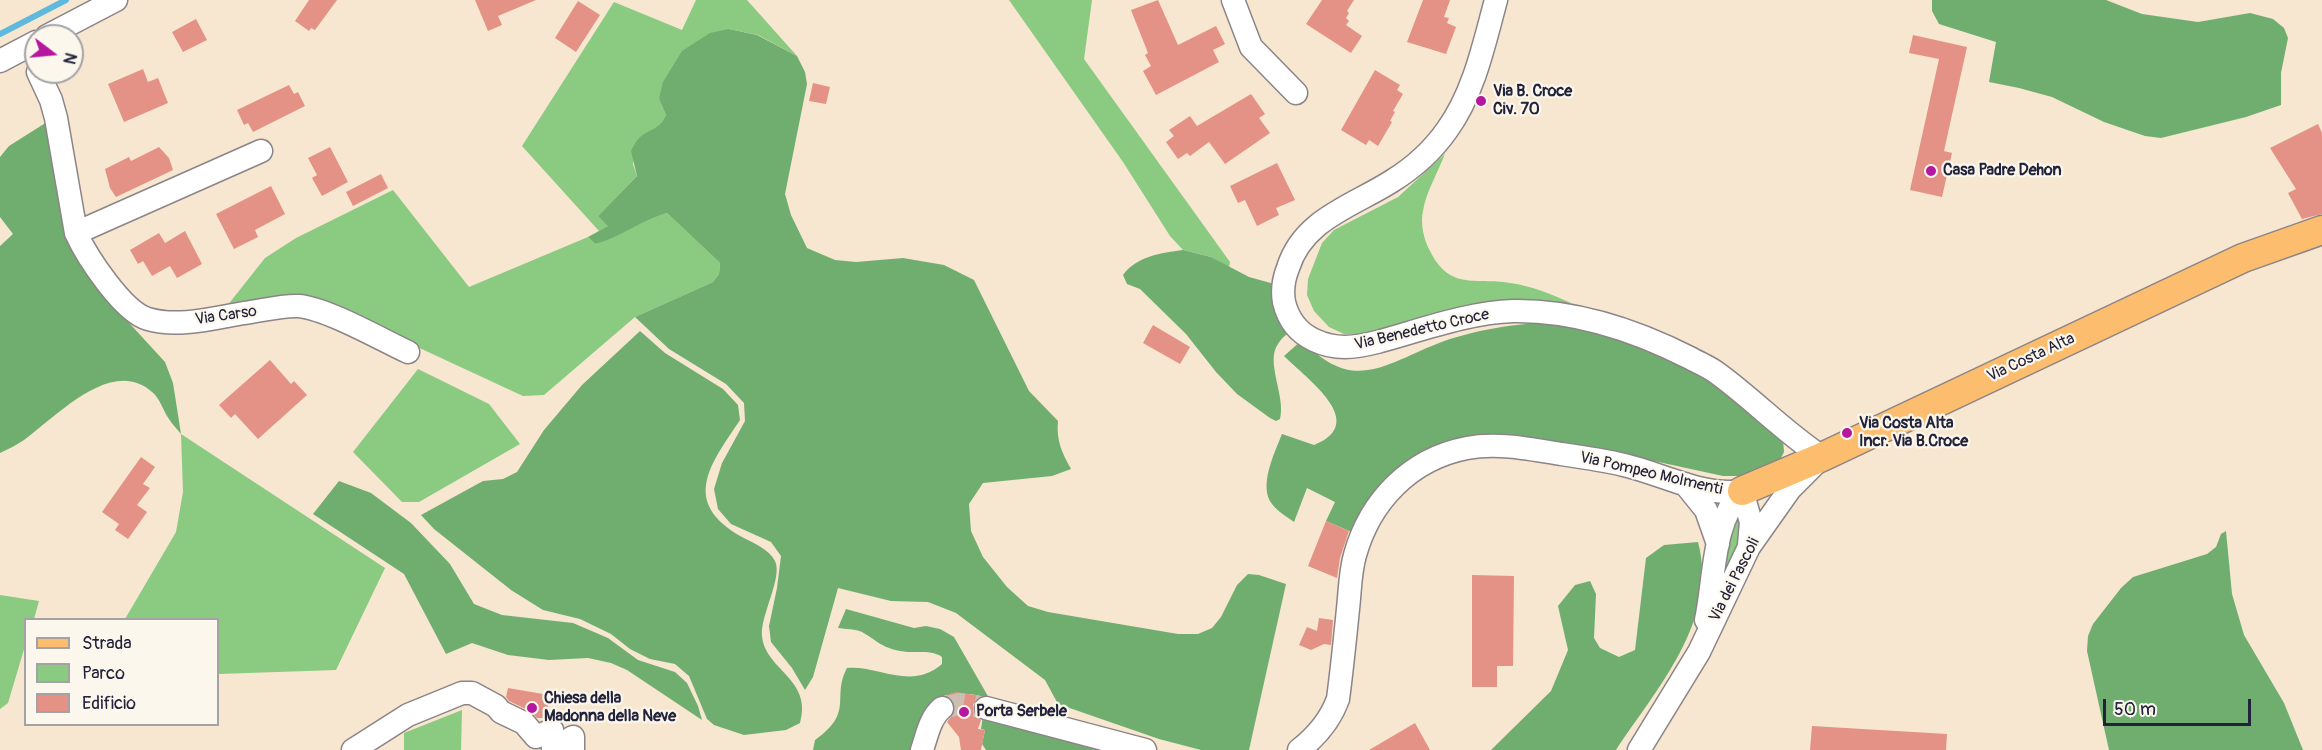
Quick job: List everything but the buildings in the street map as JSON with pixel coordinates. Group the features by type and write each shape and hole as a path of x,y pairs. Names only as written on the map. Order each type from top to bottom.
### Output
{"main road":[{"name":"Via Costa Alta","path":"1742,491 1822,457 2243,258 2322,230"}],"street":[{"path":"70,24 116,0"},
{"path":"1233,0 1251,47 1296,93"},
{"name":"Via Benedetto Croce","path":"1496,0 1475,75 1448,129 1432,148 1394,180 1329,216 1306,233 1298,244 1285,277 1283,295 1287,313 1294,325 1306,336 1339,348 1362,346 1464,319 1512,311 1554,314 1627,330 1662,344 1715,371 1795,439 1822,457"},
{"path":"0,61 24,54"},
{"name":"Via Carso","path":"44,84 56,118 76,233 83,248 116,294 139,315 148,320 189,321 299,306 326,314 408,352"},
{"path":"76,233 261,151"},
{"name":"Via Pompeo Molmenti","path":"1299,750 1323,727 1338,699 1354,558 1361,537 1369,518 1382,499 1406,475 1437,457 1467,448 1504,446 1615,462 1710,491 1729,493 1742,491"},
{"name":"Via dei Pascoli","path":"1639,750 1699,652 1749,547 1790,489 1822,457"},
{"name":"Via dei Pascoli","path":"1685,484 1706,510 1718,544"},
{"path":"1742,491 1751,522 1749,547"},
{"name":"Via dei Pascoli","path":"1699,652 1725,515 1742,491"},
{"path":"353,750 408,714 462,693 472,693 524,723 536,737 552,730 553,749 573,738 573,750"},
{"path":"922,750 931,722 942,708"},
{"path":"986,708 1144,750"}],"green space":[{"path":"696,0 747,0 797,56 758,35 729,29 659,99 666,115 664,122 638,139 633,164 637,176 598,216 609,226 599,231 522,146 614,2 682,30"},
{"path":"1009,0 1092,0 1084,59 1230,262 1229,268 1211,257 1183,250 1170,236 1123,162"},
{"path":"1932,0 2106,0 2142,14 2198,22 2250,13 2273,19 2284,28 2288,38 2281,73 2281,105 2246,117 2161,138 2145,136 2104,122 2052,97 1989,82 1996,42 1939,24 1932,11"},
{"path":"729,29 757,35 797,56 805,72 807,84 785,194 791,215 807,248 835,260 856,262 903,258 944,265 974,280 1029,391 1058,421 1060,446 1071,469 1052,476 983,483 969,504 971,531 983,557 1007,587 1028,606 1048,612 1178,634 1198,634 1212,628 1221,617 1237,585 1248,574 1259,575 1286,584 1249,750 1201,750 1159,739 1058,704 1045,680 956,613 928,602 891,601 838,588 813,677 805,690 792,668 771,642 769,626 781,556 771,542 731,524 718,509 714,489 722,463 745,421 744,403 726,384 669,349 635,317 713,282 719,274 720,263 667,213 595,244 588,237 608,226 598,216 637,176 631,151 639,138 664,120 666,115 659,99 663,82 682,51 710,33"},
{"path":"47,122 55,149 121,314 165,362 173,383 181,434 152,392 136,383 120,381 103,385 85,394 24,440 0,453 0,246 13,234 0,217 0,157 9,146"},
{"path":"1445,154 1427,197 1422,216 1426,242 1438,264 1446,272 1464,280 1518,284 1571,303 1510,300 1459,309 1363,334 1344,334 1329,327 1314,311 1307,295 1308,279 1322,243 1334,230 1398,197"},
{"path":"393,190 469,287 588,237 595,244 652,217 667,213 720,263 719,274 713,282 635,317 544,395 523,396 329,306 227,306 265,258 296,238"},
{"path":"1183,250 1211,257 1249,277 1278,285 1296,327 1282,339 1275,351 1280,419 1276,421 1270,418 1237,394 1186,334 1140,289 1127,284 1123,275 1135,264 1158,254"},
{"path":"1542,323 1596,330 1706,374 1783,439 1784,452 1779,462 1743,476 1723,476 1617,453 1462,439 1354,533 1326,521 1335,502 1307,488 1294,522 1272,504 1268,497 1267,479 1282,434 1314,445 1330,436 1336,425 1335,413 1329,401 1284,356 1302,340 1320,357 1337,366 1353,370 1369,370 1463,335 1503,327"},
{"path":"640,331 665,353 723,389 738,405 740,420 711,468 706,482 706,496 711,510 723,524 765,550 775,561 776,577 764,618 762,636 771,658 794,685 800,696 802,708 800,723 786,730 744,735 714,725 707,719 689,676 675,664 650,659 630,649 611,634 580,619 543,610 511,590 434,529 421,515 483,481 503,479 517,472 544,430 582,385"},
{"path":"418,369 489,404 520,444 419,502 402,502 353,452"},
{"path":"181,434 385,568 336,670 219,674 219,618 126,618 176,532 183,492"},
{"path":"339,481 371,493 411,523 450,564 474,604 502,615 573,623 608,638 638,660 675,672 687,683 702,720 627,670 611,663 588,658 549,660 508,655 472,643 446,654 404,574 313,514"},
{"path":"1739,515 1745,530 1718,589 1731,522"},
{"path":"2226,531 2232,594 2244,635 2284,703 2303,750 2109,750 2087,651 2088,636 2093,624 2121,588 2133,577 2207,554 2216,547 2221,534"},
{"path":"1698,542 1702,571 1700,599 1692,626 1665,678 1616,750 1491,750 1551,691 1568,650 1558,606 1575,585 1590,581 1596,594 1594,638 1600,648 1619,657 1635,650 1646,558 1664,545"},
{"path":"0,595 39,601 34,618 24,618 24,649 8,703 0,709"},
{"path":"846,609 914,628 926,626 940,629 954,637 989,698 964,694 939,697 915,750 813,750 815,740 835,721 847,668 918,676 942,664 942,657 937,655 893,649 883,646 860,631 838,628"},
{"path":"462,710 461,750 404,750 404,733"},
{"path":"983,716 1099,750 986,750 982,744 985,730 981,729"}],"waterway":[{"path":"0,34 66,0"}],"tunnel":[{"path":"942,708 960,704 986,708"}],"place":[{"name":"Via B. Croce Civ. 70","path":"1481,101"},
{"name":"Casa Padre Dehon","path":"1931,171"},
{"name":"Via Costa Alta Incr. Via B.Croce","path":"1847,433"},
{"name":"Chiesa della Madonna della Neve","path":"532,708"},
{"name":"Porta Serbele","path":"964,712"}]}
